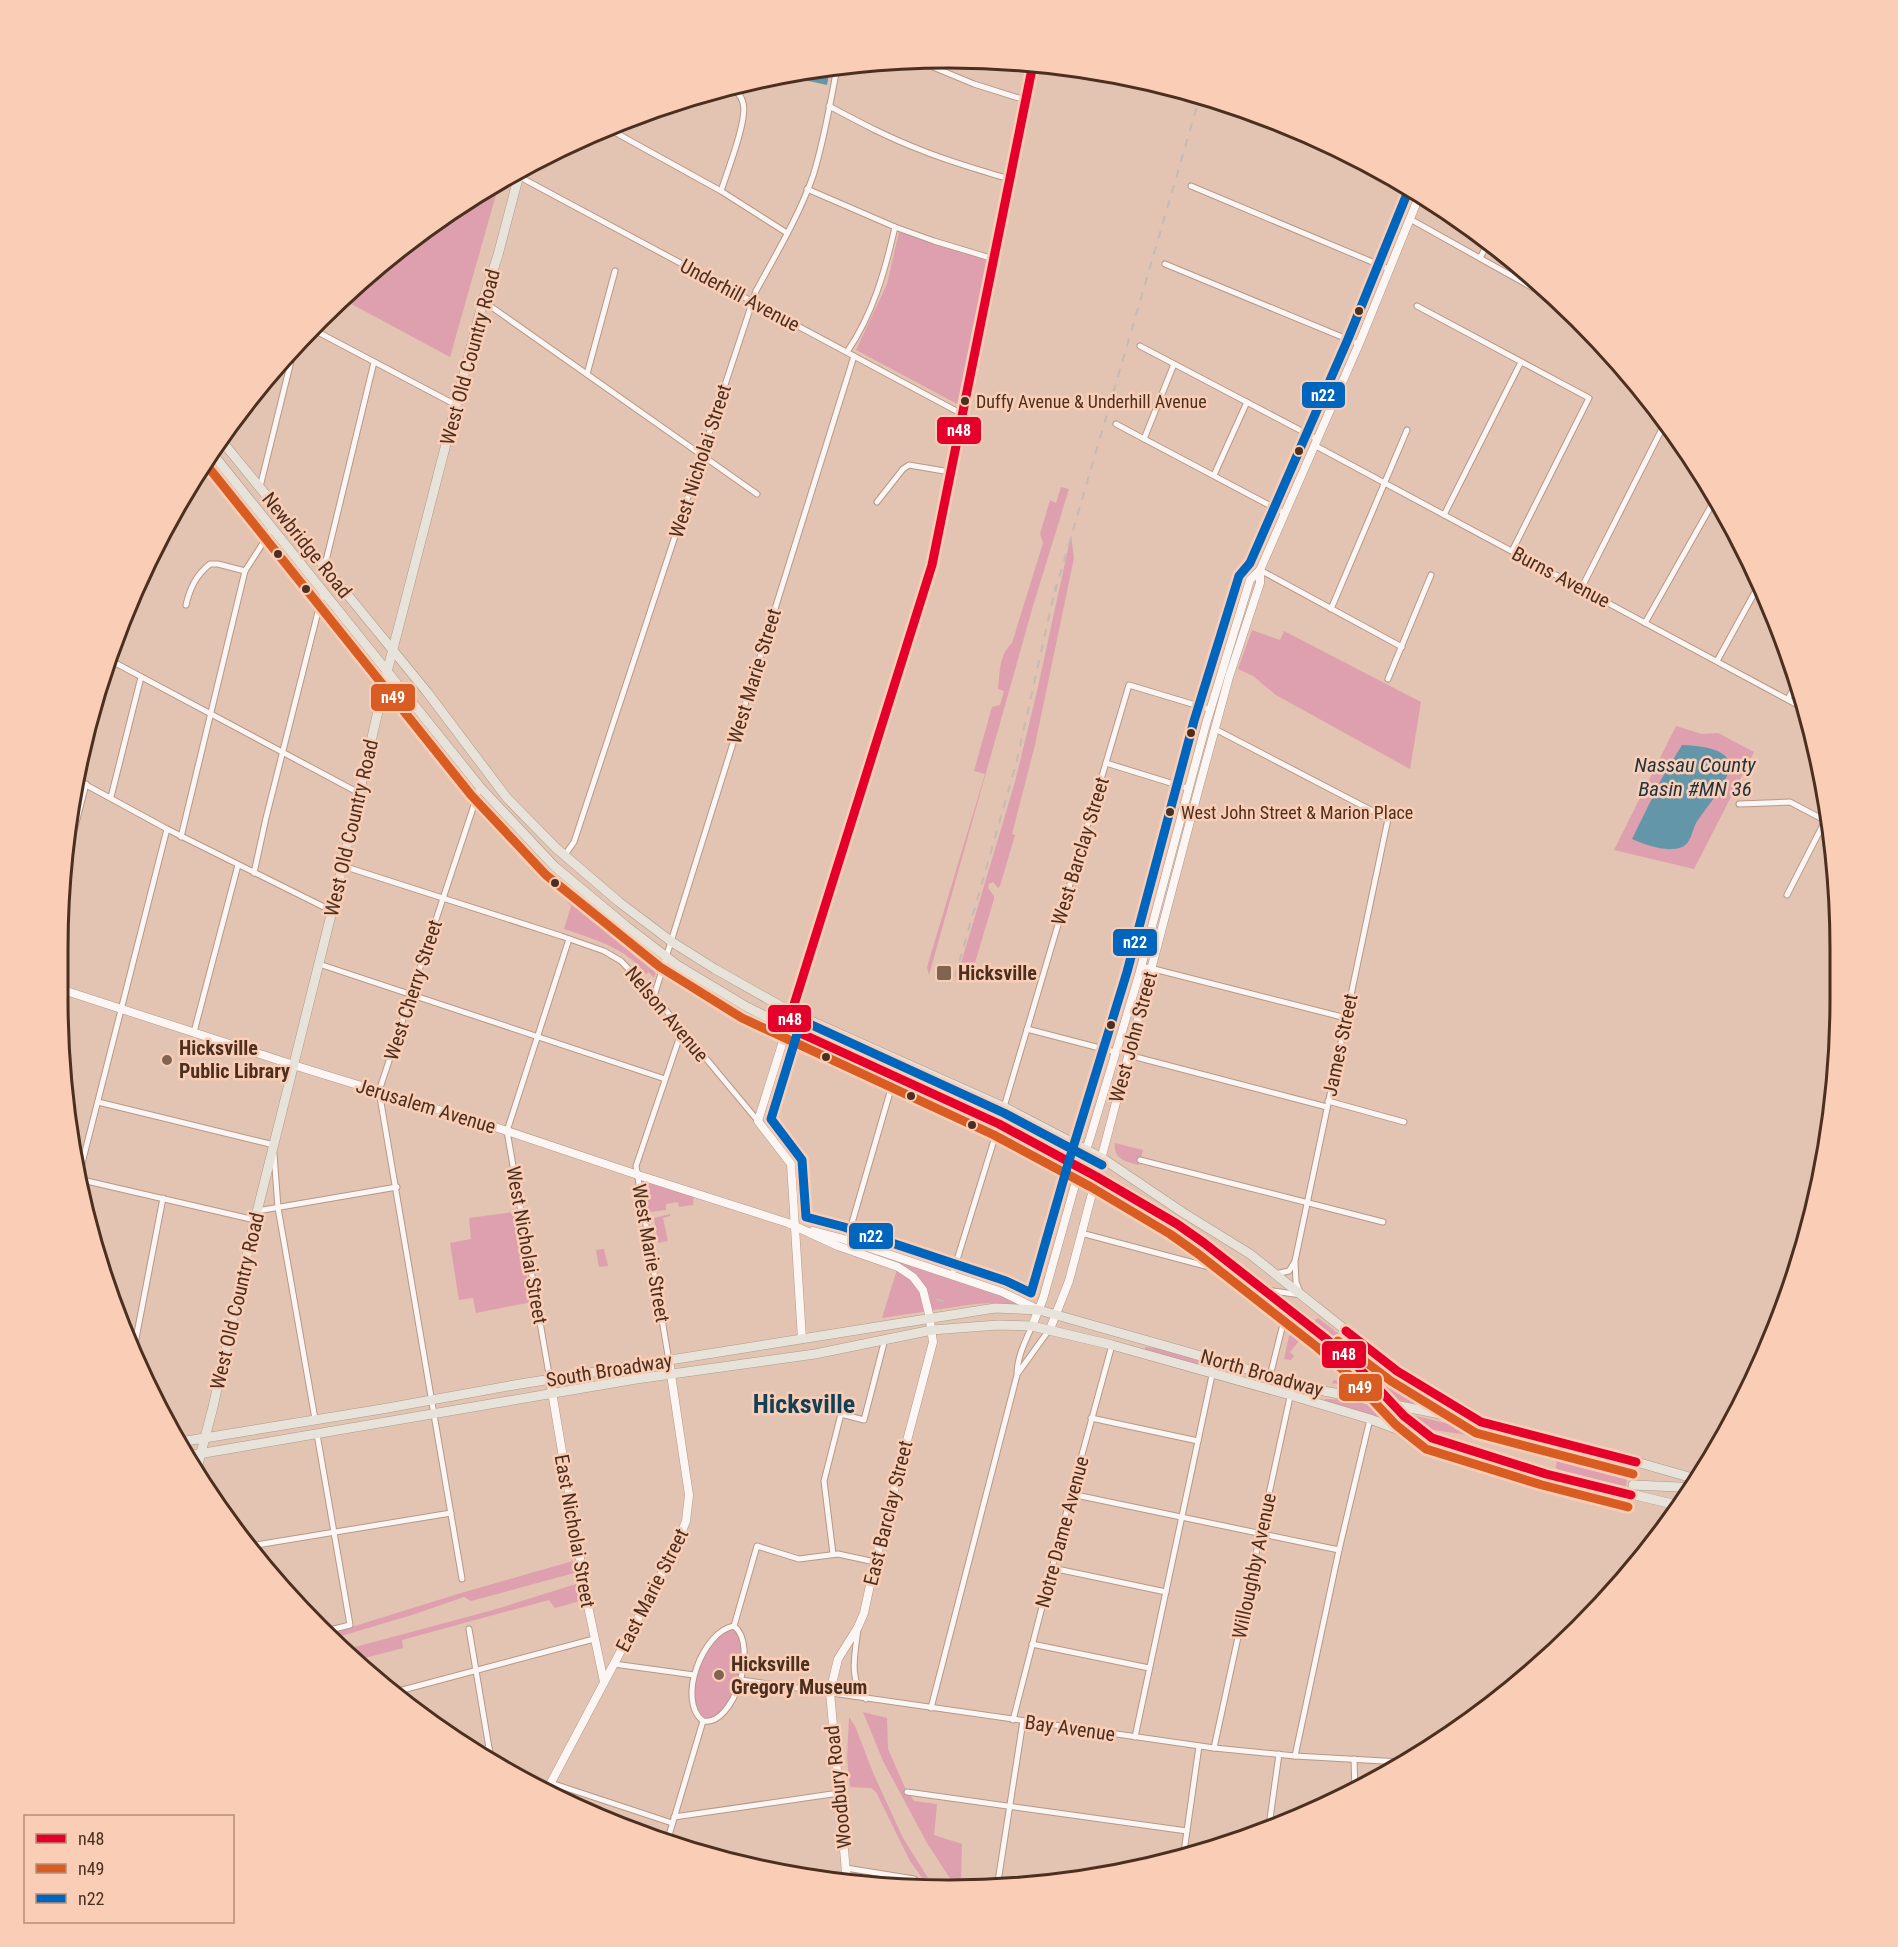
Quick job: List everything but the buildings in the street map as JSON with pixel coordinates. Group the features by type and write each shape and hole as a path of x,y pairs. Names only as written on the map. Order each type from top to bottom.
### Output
{"main road":[{"path":"758,1121 932,565 1031,72"},
{"name":"West Old Country Road","path":"199,1461 256,1215 343,866 387,672 483,301 498,255 517,181"},
{"name":"West John Street","path":"1032,1326 1039,1310 1142,966 1210,709 1250,580 1260,570 1359,344 1417,202"},
{"name":"Newbridge Road","path":"226,446 437,704 517,807 564,856 619,902 672,942 793,1013 1004,1107 1102,1158 1250,1254 1275,1274"},
{"name":"Newbridge Road","path":"216,459 480,787 554,866"},
{"name":"West John Street","path":"1050,1329 1069,1281 1198,791 1260,582 1260,570"},
{"path":"1239,615 1246,624"},
{"path":"488,795 497,783"},
{"path":"564,856 554,866 626,926 667,958 747,1007 787,1028 999,1124 1097,1176 1177,1224 1325,1338 1358,1366 1415,1425 1432,1438"},
{"path":"1168,867 1171,871 1168,887 1172,891"},
{"name":"Jerusalem Avenue","path":"68,991 507,1131 794,1226 838,1246 898,1268 913,1277 923,1290 932,1330"},
{"path":"858,1059 866,1056 884,1062 898,1064 899,1061"},
{"path":"933,1094 943,1091 979,1104 993,1102"},
{"name":"Nelson Avenue","path":"758,1121 791,1164 802,1339"},
{"name":"Jerusalem Avenue","path":"794,1226 843,1239 1002,1292 1039,1310"},
{"path":"1275,1274 1397,1371 1481,1422"},
{"name":"South Broadway","path":"195,1454 317,1434 550,1380 995,1308 1039,1310"},
{"name":"North Broadway","path":"1039,1310 1293,1383 1344,1396 1481,1422 1689,1477"},
{"name":"South Broadway","path":"187,1441 315,1419 553,1394 670,1374 815,1354 932,1330 998,1325 1032,1326"},
{"name":"North Broadway","path":"1032,1326 1112,1344 1290,1395 1546,1474 1671,1504"},
{"name":"East Barclay Street","path":"830,1692 838,1659 864,1613 875,1562 933,1342 932,1330"},
{"name":"West Marie Street","path":"669,1361 670,1374"},
{"name":"East Marie Street","path":"550,1784 675,1549 688,1515 689,1495 670,1374"},
{"name":"East Nicholai Street","path":"550,1380 594,1639 604,1682"},
{"path":"1633,1485 1682,1488"},
{"name":"Woodbury Road","path":"830,1692 846,1873"}],"street":[{"path":"936,68 974,84 1025,100"},
{"name":"West Nicholai Street","path":"564,856 574,842 752,301 807,189 818,157 836,75"},
{"path":"721,190 741,130 744,107 737,94"},
{"path":"829,106 920,150 957,164 1009,179"},
{"path":"617,133 721,190 787,233"},
{"name":"Underhill Avenue","path":"525,176 962,414"},
{"path":"1191,186 1389,269"},
{"path":"807,189 934,241 994,259"},
{"path":"1410,219 1526,283"},
{"path":"847,352 884,273 895,226"},
{"path":"1479,258 1484,249"},
{"path":"1165,264 1359,344"},
{"path":"587,374 615,271"},
{"path":"483,301 757,494"},
{"path":"1417,306 1589,398 1512,551"},
{"path":"319,333 456,405"},
{"name":"Burns Avenue","path":"1140,346 1247,402 1385,483 1795,703"},
{"name":"West Marie Street","path":"654,996 854,356"},
{"path":"324,567 374,362"},
{"path":"1444,515 1521,362"},
{"path":"260,487 290,363"},
{"path":"1144,439 1174,364"},
{"path":"1214,475 1247,402"},
{"path":"1116,424 1284,513"},
{"path":"1332,609 1407,430"},
{"path":"1581,588 1661,430"},
{"path":"877,502 903,469 909,465 950,472"},
{"path":"1645,623 1711,506"},
{"path":"181,837 245,571 272,529"},
{"path":"186,605 194,581 210,564 245,571"},
{"path":"1260,570 1402,647"},
{"path":"1388,679 1431,575"},
{"path":"254,873 323,591"},
{"path":"1717,661 1755,593"},
{"path":"115,663 359,794"},
{"path":"111,797 141,677"},
{"name":"West Barclay Street","path":"1004,1107 1129,685 1220,712"},
{"path":"1788,699 1792,692"},
{"name":"James Street","path":"1215,729 1388,819 1295,1262 1296,1282 1301,1295"},
{"path":"1106,763 1198,791"},
{"path":"83,783 167,830 332,911"},
{"path":"78,815 86,784"},
{"name":"West Cherry Street","path":"462,1579 379,1091 480,787"},
{"path":"1739,804 1790,802 1820,817"},
{"path":"1787,895 1822,828"},
{"path":"83,1162 120,1008 167,830"},
{"path":"194,1032 238,865"},
{"name":"Nelson Avenue","path":"343,866 569,939 603,951 621,961 654,996 758,1121"},
{"name":"West Nicholai Street","path":"550,1380 507,1131 569,939"},
{"path":"319,964 665,1079"},
{"path":"1142,966 1346,1018"},
{"path":"1027,1029 1115,1052"},
{"name":"West Marie Street","path":"669,1361 636,1166 682,1030"},
{"path":"1128,1055 1404,1122"},
{"path":"843,1239 895,1075"},
{"path":"98,1102 274,1145 278,1208 315,1419"},
{"path":"952,1276 999,1124"},
{"path":"1140,1160 1383,1222"},
{"path":"87,1183 256,1215 278,1208 397,1187"},
{"path":"136,1338 163,1198"},
{"path":"1081,1233 1213,1268"},
{"path":"1275,1274 1289,1271 1295,1262"},
{"path":"1264,1290 1301,1295"},
{"path":"1270,1376 1287,1308"},
{"path":"931,1708 1023,1346 1032,1326"},
{"path":"1017,1375 1050,1329"},
{"path":"833,1554 824,1481 841,1414 864,1420 885,1339"},
{"name":"Notre Dame Avenue","path":"1013,1720 1112,1344"},
{"path":"1135,1737 1215,1361"},
{"name":"Willoughby Avenue","path":"1214,1748 1293,1383"},
{"path":"1091,1418 1198,1441"},
{"path":"1295,1756 1339,1550 1370,1419"},
{"path":"317,1434 350,1624 334,1629"},
{"path":"1071,1494 1339,1550"},
{"path":"258,1545 451,1513"},
{"path":"734,1626 757,1546 799,1559 833,1554 875,1562"},
{"path":"1052,1568 1166,1592"},
{"path":"734,1626 740,1632 744,1644 745,1658 741,1680 725,1710 712,1721 703,1721 699,1718 693,1702 694,1675 703,1654 717,1635 724,1629 734,1626"},
{"path":"858,1627 854,1677 857,1687 866,1699"},
{"path":"469,1629 489,1748"},
{"path":"403,1690 594,1639"},
{"path":"1032,1644 1149,1668"},
{"path":"614,1664 694,1675"},
{"name":"Bay Avenue","path":"741,1680 1198,1746 1295,1756 1390,1761"},
{"path":"669,1834 703,1721"},
{"path":"999,1878 1023,1721"},
{"path":"1185,1847 1198,1746"},
{"path":"1270,1818 1279,1754"},
{"path":"1354,1759 1355,1780"},
{"path":"558,1788 673,1820 839,1793"},
{"path":"907,1792 1187,1831"},
{"path":"846,1868 912,1879"}],"shaded area":[{"path":"496,193 450,357 350,303 412,250 459,216"},
{"path":"899,232 989,261 959,405 856,350 887,284"},
{"path":"1061,487 1069,489 1033,606 929,975 927,967 985,774 974,771 992,707 1000,705 1004,691 998,689 1002,658 1012,643 1043,543 1040,534 1050,500 1056,503"},
{"path":"1071,535 1074,558 1035,745 1012,834 1015,835 1000,886 998,888 993,882 989,884 988,888 994,899 974,966 967,977 956,980 1015,782"},
{"path":"1252,630 1280,640 1284,631 1421,702 1410,769 1276,695 1253,676 1238,669"},
{"path":"1676,726 1702,734 1718,733 1754,752 1694,869 1614,850"},
{"path":"564,886 643,953 647,953 659,962 654,978 619,951 564,929 571,906 559,891"},
{"path":"1115,1143 1143,1150 1139,1165 1121,1159 1116,1153"},
{"path":"638,1175 694,1193 693,1205 679,1207 678,1202 666,1204 666,1210 643,1213"},
{"path":"514,1212 532,1302 476,1313 473,1298 459,1300 450,1243 471,1239 469,1218"},
{"path":"670,1214 663,1218 668,1241 658,1243 654,1218"},
{"path":"604,1249 608,1266 599,1267 596,1250"},
{"path":"900,1260 1026,1305 974,1304 882,1318"},
{"path":"1318,1318 1400,1381 1446,1410 1445,1412 1397,1403 1354,1357 1315,1323"},
{"path":"1296,1330 1310,1338 1305,1344 1300,1340 1290,1352 1294,1356 1291,1360 1284,1359 1289,1336"},
{"path":"1145,1347 1200,1361 1200,1364 1145,1350"},
{"path":"1339,1362 1364,1389 1332,1383 1334,1380 1339,1381 1341,1370"},
{"path":"1325,1399 1346,1400 1393,1411 1406,1424 1405,1427 1324,1402"},
{"path":"1412,1415 1528,1443 1532,1450 1525,1453 1462,1434 1427,1429"},
{"path":"1559,1451 1628,1470 1626,1487 1557,1469"},
{"path":"573,1561 574,1573 471,1601 464,1597 342,1636 337,1632"},
{"path":"576,1584 580,1601 555,1608 549,1600 402,1640 403,1648 365,1658 354,1647 493,1610"},
{"path":"733,1627 741,1646 739,1682 729,1703 721,1712 707,1721 699,1713 695,1703 694,1692 699,1667 710,1645"},
{"path":"863,1712 887,1718 888,1749 906,1790 914,1801 937,1804 934,1835 962,1844 961,1880 951,1880 927,1843 883,1761"},
{"path":"849,1717 855,1726 874,1775 903,1838 929,1879 923,1879 910,1861 876,1792 871,1788 850,1787 847,1758"}],"water":[{"path":"829,76 827,85 803,80"},
{"name":"Nassau County Basin #MN 36","path":"1682,745 1706,747 1720,752 1728,760 1729,769 1725,780 1698,820 1690,839 1682,847 1663,849 1632,839 1662,778"}],"railway":[{"path":"1055,592 1198,104"},
{"path":"955,977 1016,764 1056,585"},
{"path":"936,1299 945,1302"}],"transit line":[{"name":"n48","path":"1031,72 932,565 787,1027 999,1124 1177,1224 1325,1338 1357,1366 1404,1416 1432,1438 1546,1474 1631,1495"},
{"name":"n22","path":"798,1031 771,1119 802,1160 806,1217 844,1227 1006,1281 1031,1293 1127,972 1194,721 1239,576 1250,563 1348,339 1406,196"},
{"name":"n49","path":"210,469 471,795 546,875 660,967 742,1018 994,1135 1091,1187 1170,1234 1317,1347 1349,1375 1396,1425 1426,1449 1542,1485 1628,1507"},
{"name":"n22","path":"792,1016 1004,1113 1102,1165"},
{"name":"n48","path":"1346,1331 1397,1371 1481,1422 1636,1462"},
{"name":"n49","path":"1338,1341 1391,1381 1476,1433 1633,1474"}],"place":[{"name":"Duffy Avenue & Underhill Avenue","path":"965,401"},
{"name":"West John Street & Marion Place","path":"1170,812"},
{"name":"Hicksville","path":"944,973"},
{"name":"Hicksville Public Library","path":"167,1060"},
{"name":"Hicksville Gregory Museum","path":"719,1675"}],"district":[{"name":"Hicksville","path":"804,1404"}]}
